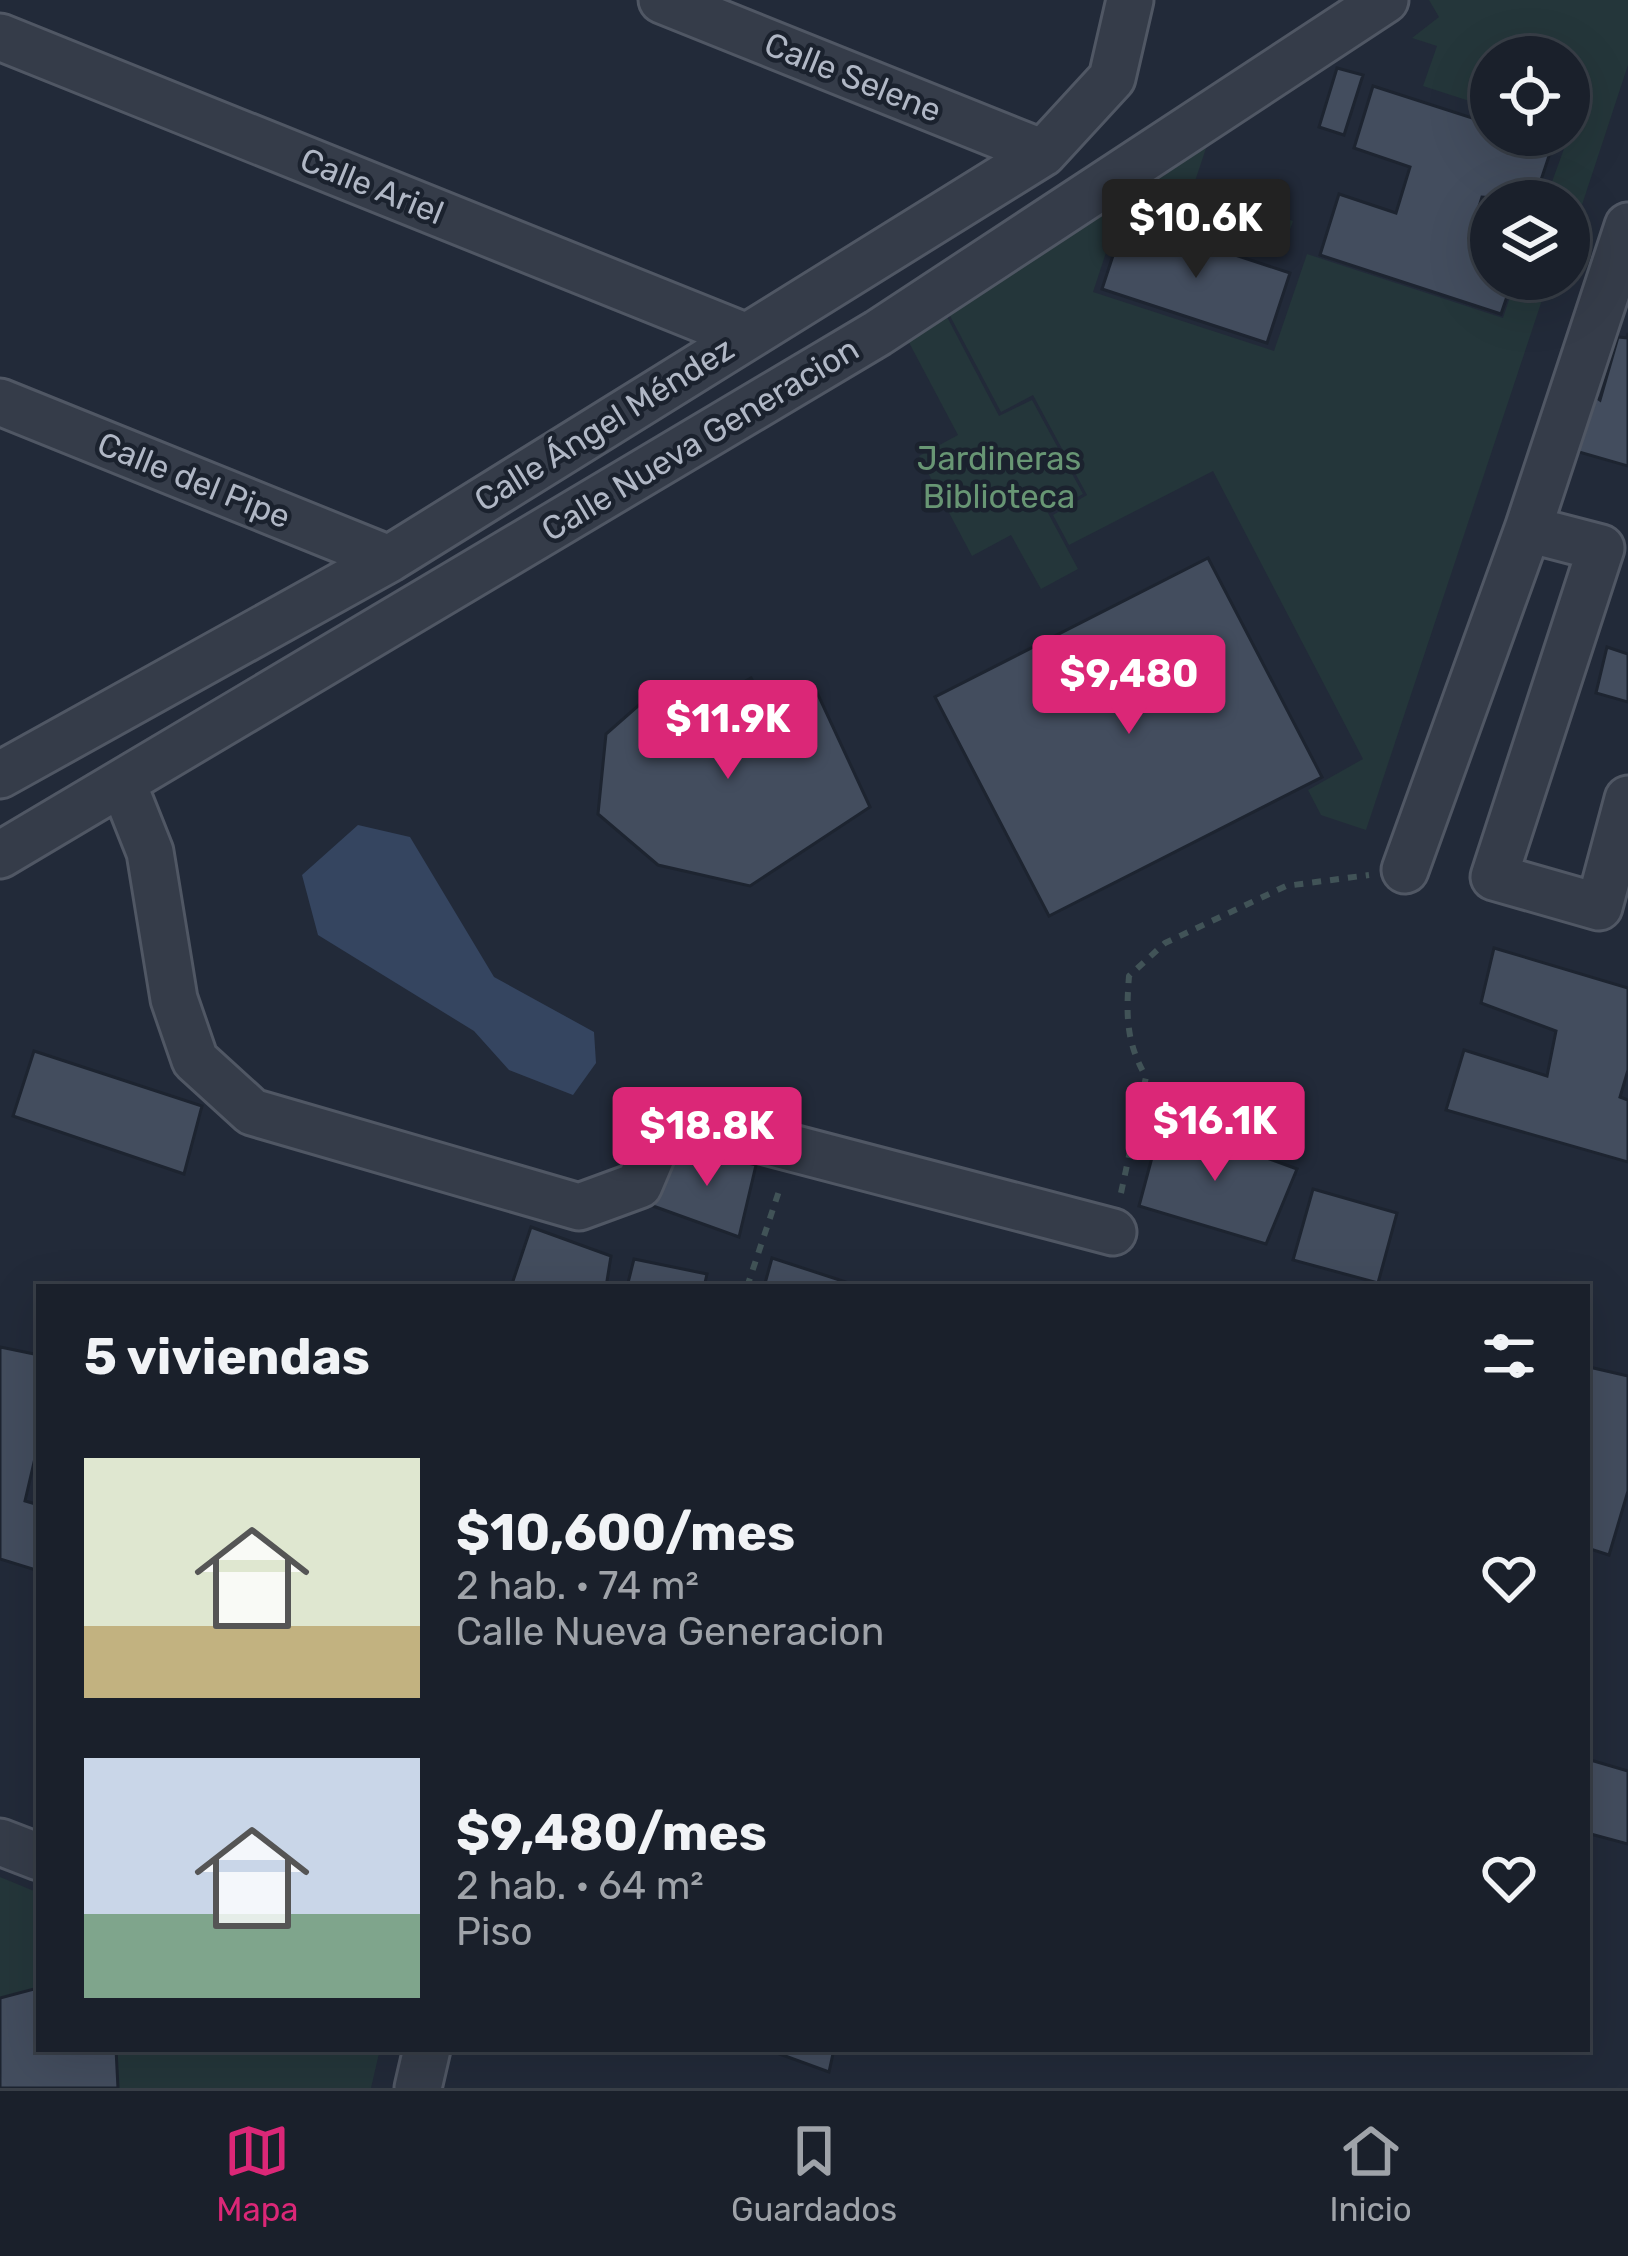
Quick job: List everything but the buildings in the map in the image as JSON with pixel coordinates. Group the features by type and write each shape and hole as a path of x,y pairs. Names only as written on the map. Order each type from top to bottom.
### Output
{"street":[{"name":"Calle Selene","path":"662,0 1043,153"},
{"name":"Calle Ángel Méndez","path":"0,776 389,559 1043,153 1112,78 1130,0"},
{"name":"Calle Nueva Generacion","path":"0,855 878,333 1384,0"},
{"name":"Calle Ariel","path":"0,37 744,336"},
{"path":"1405,870 1528,529 1628,226"},
{"name":"Calle del Pipe","path":"0,402 389,559"},
{"path":"1528,529 1601,548 1494,877 1599,907 1628,799"},
{"path":"124,784 150,852 174,999 195,1060 252,1112 580,1207 639,1185 662,1133 708,1126 1113,1232"},
{"path":"0,1842 36,1856"},
{"path":"418,2088 426,2052"}],"path":[{"path":"1113,1232 1147,1077 1131,1051 1126,1020 1130,976 1165,943 1286,886 1405,870"},
{"path":"748,1284 793,1149"}],"green space":[{"path":"1429,0 1628,0 1628,65 1590,181 1553,180 1561,156 1590,156 1590,36 1470,36 1470,101 1423,86 1437,46 1412,38 1439,17"},
{"path":"1214,124 1182,220 1123,201 1093,292 1274,351 1307,254 1503,318 1509,300 1542,300 1366,830 1321,815 1308,790 1363,759 1213,471 1069,545 1053,515 1087,495 1033,395 1001,412 931,280"},
{"path":"1227,197 1293,221 1281,255 1215,232"},
{"name":"Jardineras Biblioteca","path":"935,294 999,416 1032,400 1083,494 1048,513 1078,569 1041,589 1011,535 972,556 919,456 958,435 895,316"},
{"path":"0,1877 36,1892 36,2052 379,2052 371,2088 0,2088"}],"water":[{"path":"358,825 410,837 494,977 594,1032 596,1063 573,1095 509,1070 474,1031 318,935 302,875"}]}
